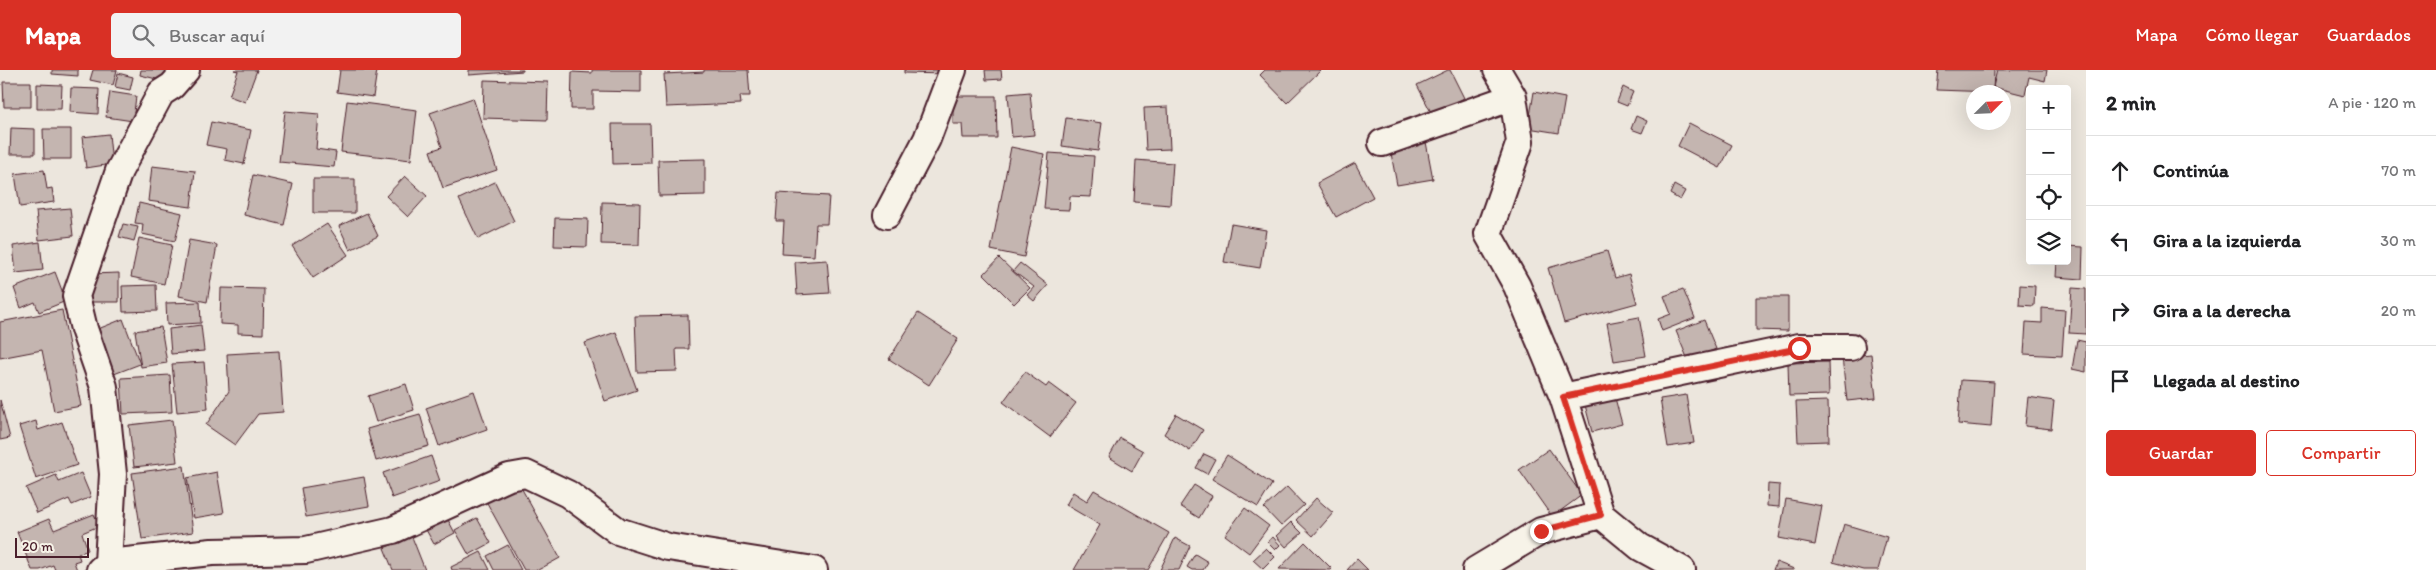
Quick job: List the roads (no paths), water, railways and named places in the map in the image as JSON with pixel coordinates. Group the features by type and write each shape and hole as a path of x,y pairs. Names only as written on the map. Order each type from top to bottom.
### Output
{"street":[{"path":"186,70 172,86 161,93 119,171 76,296 84,329 104,387 113,474 104,567 212,552 306,550 392,530 509,477 526,474 568,494 618,531 668,547 814,570"},
{"path":"887,216 927,139 954,70"},
{"path":"1497,70 1513,97 1520,142 1488,234 1517,286 1563,397 1601,515 1640,547 1682,570"},
{"path":"1382,143 1513,97"},
{"path":"1563,397 1799,348 1851,347"},
{"path":"1476,570 1541,531 1601,515"}]}
